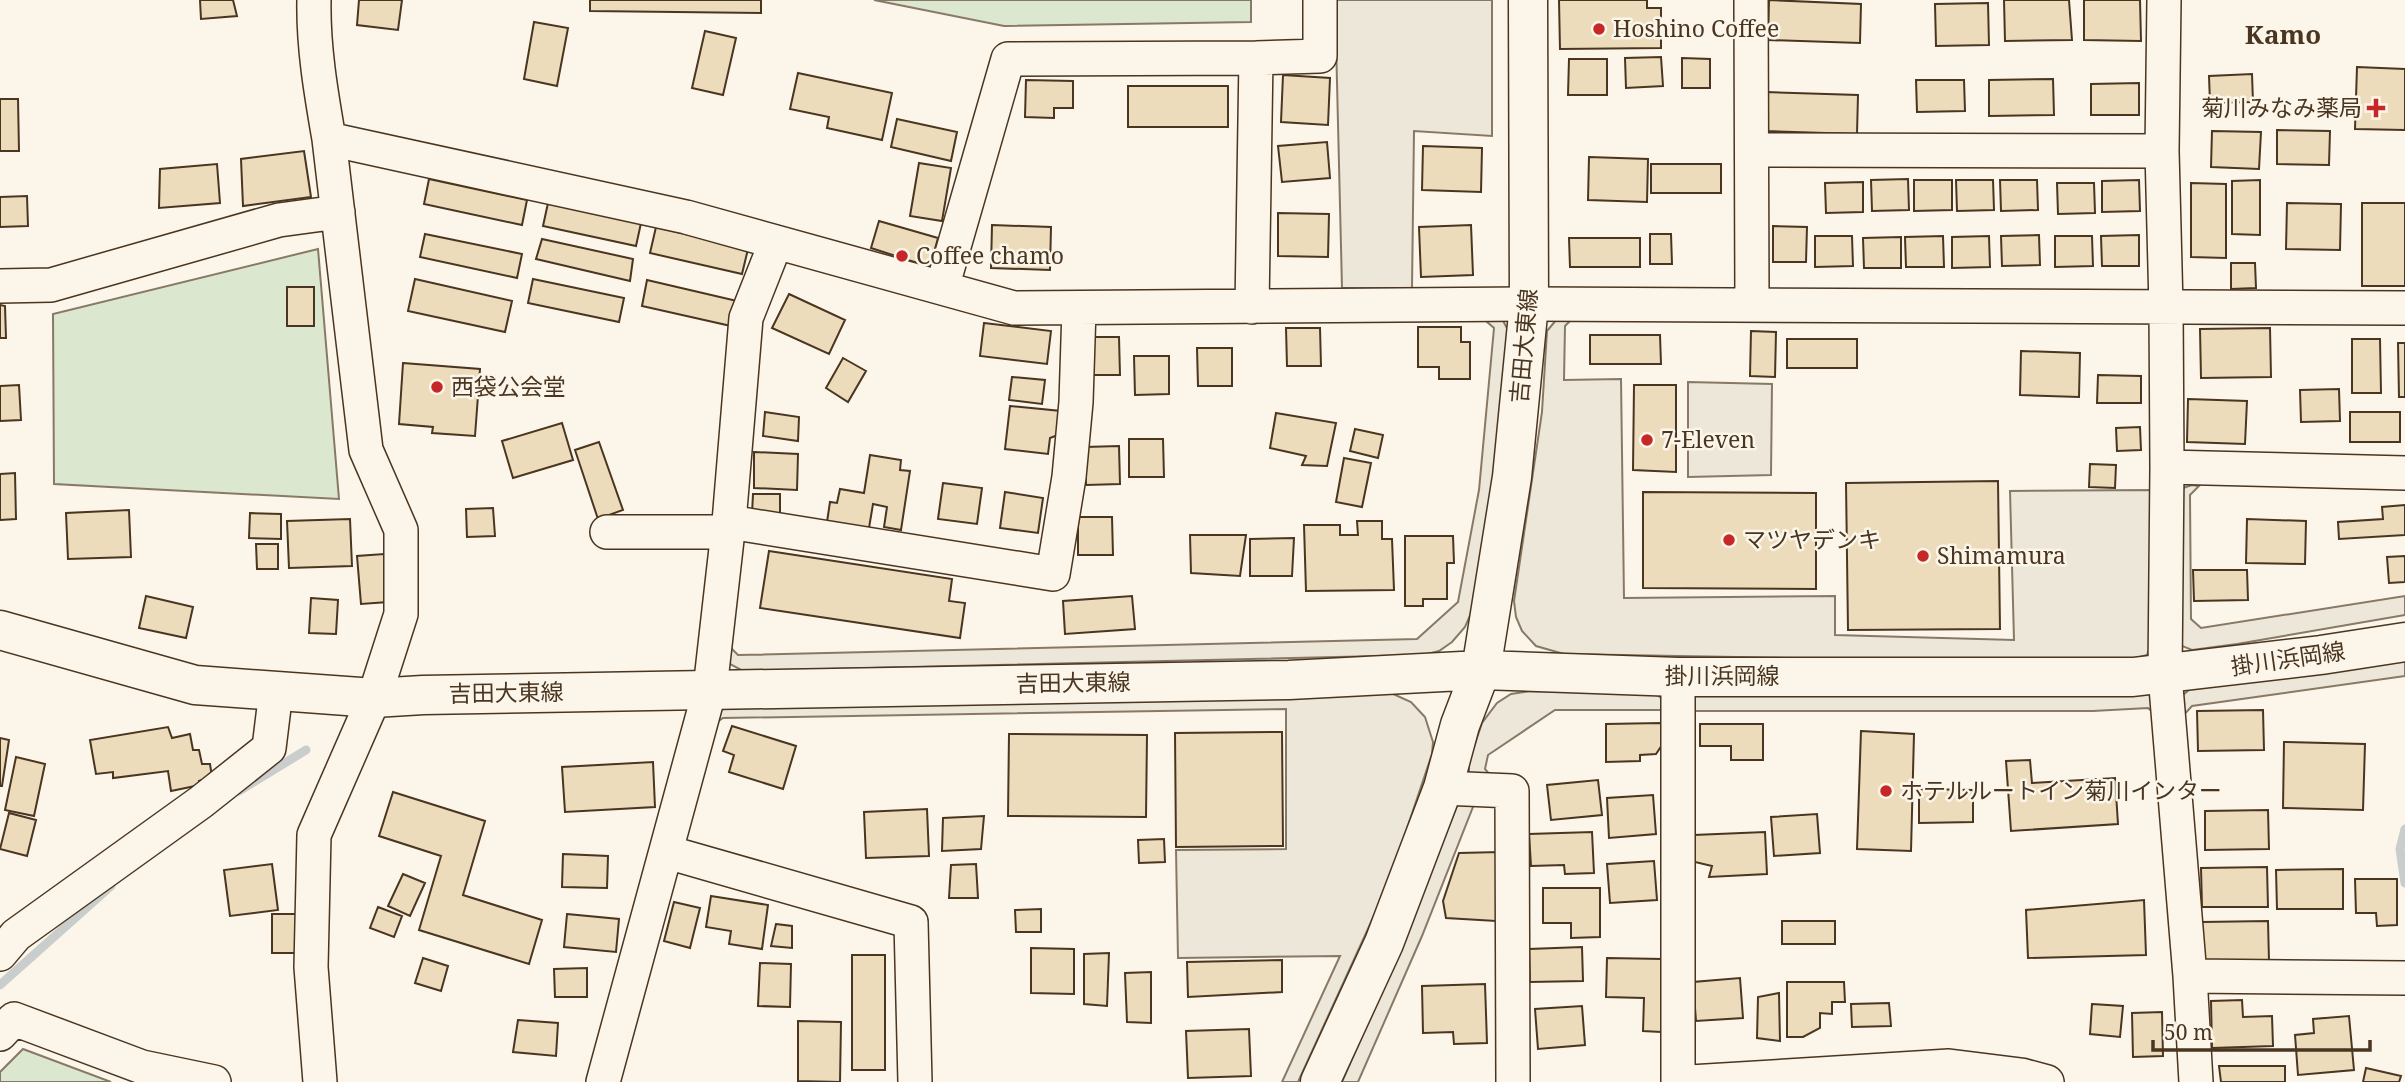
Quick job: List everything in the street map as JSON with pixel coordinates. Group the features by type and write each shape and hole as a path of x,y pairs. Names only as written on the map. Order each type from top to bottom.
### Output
{"main road":[{"name":"吉田大東線","path":"0,631 195,685 374,698 710,689 1289,680 1481,670 1512,477 1529,304 1528,0"},
{"name":"掛川浜岡線","path":"1481,670 1678,677 2165,675 2405,642"},
{"path":"1320,1082 1384,943 1443,788 1460,726 1481,670"}],"street":[{"path":"314,0 314,24 366,450 401,530 401,614 374,698 314,835 311,967 320,1082"},
{"path":"942,288 1008,59 1256,58 1320,55 1320,0"},
{"path":"1751,0 1752,305"},
{"path":"2164,0 2162,150 2166,307 2165,675 2196,1082"},
{"path":"1252,307 1256,58"},
{"path":"329,139 686,217 1014,308 1529,304 2405,308"},
{"path":"1753,149 2162,150"},
{"path":"0,286 51,285 279,220 338,212"},
{"path":"603,1082 710,689 728,527 746,318 776,242"},
{"path":"607,532 728,527 1053,574 1069,477 1076,402 1079,309"},
{"path":"2166,467 2405,473"},
{"path":"1678,677 1678,1082"},
{"path":"0,954 16,935 201,802 270,748 276,691"},
{"path":"1443,788 1512,792 1513,1082"},
{"path":"667,852 911,922 915,1082"},
{"path":"2190,976 2405,978"},
{"path":"0,1034 14,1019 142,1067 214,1082"},
{"path":"1690,1082 1821,1078 1949,1066 2021,1074 2047,1082"}],"green space":[{"path":"874,0 1251,0 1251,22 1004,26"},
{"path":"318,249 339,499 54,484 53,314"},
{"path":"23,1049 111,1082 0,1082 0,1072"}],"shaded area":[{"path":"1335,0 1492,0 1492,136 1414,131 1412,288 1342,288"},
{"path":"1576,315 1565,326 1564,380 1621,379 1624,598 1835,596 1835,635 2014,640 2010,491 2153,490 2152,643 2147,655 2136,658 1974,661 1564,654 1536,646 1522,631 1516,617 1514,601 1542,412 1547,331 1557,319"},
{"path":"1480,316 1502,319 1508,330 1503,423 1472,611 1465,627 1452,642 1439,651 1423,655 743,671 728,663 727,644 738,655 1417,639 1458,602 1479,490 1494,328"},
{"path":"1688,382 1772,384 1771,475 1688,477"},
{"path":"2199,486 2190,495 2191,619 2201,628 2405,596 2405,615 2237,644 2192,650 2182,646 2179,641 2183,488"},
{"path":"2405,657 2405,676 2192,706 2180,719 2183,695 2190,689"},
{"path":"1531,691 1653,692 1668,703 1670,710 1555,710 1488,755 1485,769 1496,782 1474,778 1469,772 1469,762 1482,723 1497,703 1511,694"},
{"path":"1391,693 1411,702 1425,717 1433,742 1432,754 1388,885 1298,1082 1282,1082 1340,956 1178,958 1176,850 1286,849 1286,709 723,718 713,725 725,704"},
{"path":"2152,693 2161,719 2148,708 2093,711 1686,711 1696,694"},
{"path":"1479,799 1473,807 1422,936 1358,1082 1342,1082 1459,801"}],"building":[{"path":"200,0 233,0 237,16 201,19"},
{"path":"359,0 402,0 398,30 357,25"},
{"path":"590,0 761,0 761,13 590,11"},
{"path":"1559,0 1647,0 1647,8 1661,8 1661,48 1560,49"},
{"path":"1769,0 1861,4 1860,43 1768,40"},
{"path":"2004,0 2069,0 2072,40 2005,41"},
{"path":"2084,0 2140,0 2141,41 2084,40"},
{"path":"1988,3 1989,45 1936,46 1935,4"},
{"path":"534,22 568,28 557,86 524,79"},
{"path":"705,31 736,38 723,95 692,88"},
{"path":"1661,57 1663,86 1626,88 1625,58"},
{"path":"1682,58 1710,59 1710,88 1682,88"},
{"path":"1569,59 1607,59 1607,95 1568,95"},
{"path":"2357,67 2405,69 2405,130 2355,129"},
{"path":"798,73 892,93 882,140 827,128 829,117 790,109"},
{"path":"2252,74 2253,102 2210,103 2209,76"},
{"path":"1283,75 1330,78 1328,125 1281,122"},
{"path":"2053,79 2054,115 1989,116 1989,80"},
{"path":"1026,80 1073,81 1073,108 1054,108 1054,118 1025,117"},
{"path":"1916,80 1964,80 1965,111 1917,112"},
{"path":"2139,83 2139,115 2091,115 2091,84"},
{"path":"1128,86 1228,86 1228,127 1128,127"},
{"path":"1766,92 1858,95 1857,134 1765,131"},
{"path":"0,99 18,99 19,151 0,151"},
{"path":"897,119 957,132 951,161 891,147"},
{"path":"2277,130 2330,131 2329,165 2277,164"},
{"path":"2212,131 2261,132 2259,169 2211,167"},
{"path":"1327,142 1330,178 1282,182 1278,146"},
{"path":"1423,146 1482,148 1481,192 1422,190"},
{"path":"304,151 311,197 243,206 241,159"},
{"path":"1589,157 1648,159 1647,202 1588,200"},
{"path":"919,163 951,168 942,221 910,216"},
{"path":"217,164 220,203 159,208 160,169"},
{"path":"1651,164 1721,164 1721,193 1651,193"},
{"path":"429,179 527,200 522,225 424,204"},
{"path":"1908,179 1909,210 1872,211 1871,180"},
{"path":"1914,180 1952,180 1952,210 1914,211"},
{"path":"1956,180 1993,180 1994,210 1957,211"},
{"path":"2000,180 2037,180 2038,210 2001,211"},
{"path":"2139,180 2140,211 2102,212 2102,181"},
{"path":"2260,180 2260,235 2232,234 2232,181"},
{"path":"1863,182 1863,212 1826,213 1825,183"},
{"path":"2057,183 2094,183 2095,213 2058,214"},
{"path":"2191,183 2226,184 2226,258 2191,257"},
{"path":"27,196 28,226 0,227 0,197"},
{"path":"548,203 641,223 636,246 543,226"},
{"path":"2287,203 2341,204 2340,250 2286,249"},
{"path":"2362,203 2405,203 2405,286 2362,286"},
{"path":"1278,213 1329,214 1328,257 1278,256"},
{"path":"879,221 938,238 930,267 871,248"},
{"path":"992,225 1051,227 1050,270 991,268"},
{"path":"1471,225 1473,275 1421,277 1419,227"},
{"path":"1773,226 1807,227 1806,262 1773,262"},
{"path":"656,227 748,249 742,274 650,253"},
{"path":"425,234 522,254 517,278 420,257"},
{"path":"1650,234 1671,234 1672,264 1650,264"},
{"path":"2039,235 2040,265 2002,266 2001,236"},
{"path":"2139,235 2139,266 2102,266 2101,236"},
{"path":"1815,236 1852,236 1853,266 1815,267"},
{"path":"1943,236 1944,267 1906,267 1905,237"},
{"path":"1989,236 1990,267 1952,268 1952,237"},
{"path":"2055,236 2092,236 2093,266 2055,267"},
{"path":"1901,237 1901,268 1864,268 1863,238"},
{"path":"1569,238 1640,238 1640,267 1570,267"},
{"path":"542,239 633,259 630,281 536,259"},
{"path":"2231,263 2255,263 2256,288 2231,289"},
{"path":"415,279 512,301 505,332 408,311"},
{"path":"533,279 624,298 619,322 528,303"},
{"path":"647,280 737,301 731,326 642,306"},
{"path":"287,287 314,287 314,326 287,326"},
{"path":"789,294 845,320 829,354 772,328"},
{"path":"0,305 5,306 6,338 0,338"},
{"path":"984,323 1051,331 1047,364 980,356"},
{"path":"1418,327 1461,327 1461,342 1470,342 1470,379 1439,379 1439,367 1418,367"},
{"path":"1286,328 1320,328 1321,366 1287,366"},
{"path":"2270,328 2271,377 2201,378 2200,329"},
{"path":"1751,331 1776,332 1775,377 1750,376"},
{"path":"1590,335 1660,335 1661,364 1590,364"},
{"path":"1085,337 1119,337 1120,375 1085,375"},
{"path":"1787,339 1857,339 1857,368 1787,368"},
{"path":"2352,339 2380,339 2381,393 2352,393"},
{"path":"2398,343 2405,343 2405,397 2399,397"},
{"path":"1197,348 1232,348 1232,386 1198,386"},
{"path":"2021,351 2080,353 2079,397 2020,395"},
{"path":"1134,356 1169,356 1169,394 1135,395"},
{"path":"843,358 866,371 848,402 826,388"},
{"path":"403,363 480,369 475,436 432,433 433,427 399,424"},
{"path":"2098,375 2141,376 2141,403 2097,403"},
{"path":"1012,377 1045,380 1042,404 1009,400"},
{"path":"19,385 21,420 0,421 0,386"},
{"path":"1634,385 1676,385 1676,472 1633,470"},
{"path":"2339,389 2340,421 2301,422 2300,390"},
{"path":"2188,399 2247,401 2245,444 2187,442"},
{"path":"1010,406 1061,411 1058,435 1050,438 1048,454 1005,449"},
{"path":"765,412 799,417 798,441 763,436"},
{"path":"2350,412 2400,412 2400,442 2350,442"},
{"path":"1276,413 1336,423 1327,466 1302,465 1306,456 1270,448"},
{"path":"562,423 573,460 513,478 502,441"},
{"path":"2140,427 2141,450 2117,451 2116,428"},
{"path":"1355,429 1383,435 1378,458 1350,451"},
{"path":"1129,439 1163,439 1164,477 1129,477"},
{"path":"599,442 623,510 598,519 575,450"},
{"path":"1119,446 1120,484 1086,485 1085,447"},
{"path":"754,452 798,454 797,490 754,488"},
{"path":"870,455 901,460 900,470 910,471 901,530 884,527 887,507 873,504 869,528 827,522 830,502 837,503 840,489 864,493"},
{"path":"1344,458 1371,463 1362,507 1336,502"},
{"path":"2090,464 2116,465 2115,488 2089,487"},
{"path":"15,473 16,519 0,520 0,474"},
{"name":"Shimamura","path":"1998,481 2000,629 1848,630 1846,483"},
{"path":"943,483 982,488 977,524 938,519"},
{"path":"1005,492 1043,498 1038,533 1000,528"},
{"name":"マツヤデンキ","path":"1643,492 1816,493 1816,589 1643,588"},
{"path":"753,494 780,494 780,517 752,514"},
{"path":"2405,505 2405,535 2339,539 2338,522 2383,519 2382,507"},
{"path":"493,508 495,536 467,537 466,509"},
{"path":"129,510 131,557 68,559 66,513"},
{"path":"250,513 281,514 281,539 249,538"},
{"path":"1078,517 1112,517 1113,555 1078,555"},
{"path":"350,519 352,566 289,568 287,521"},
{"path":"2247,519 2306,521 2305,564 2246,563"},
{"path":"1357,521 1382,521 1382,539 1392,539 1394,590 1306,591 1304,525 1340,525 1340,535 1358,535"},
{"path":"1190,535 1246,535 1240,576 1191,573"},
{"path":"1405,536 1453,536 1454,563 1447,563 1447,599 1423,599 1423,606 1405,606"},
{"path":"1294,538 1292,576 1250,576 1250,539"},
{"path":"256,544 278,544 278,569 257,569"},
{"path":"769,551 952,579 949,601 965,603 960,638 760,608"},
{"path":"384,554 388,602 361,604 357,556"},
{"path":"2405,556 2405,582 2389,583 2387,557"},
{"path":"2193,570 2247,570 2248,600 2194,601"},
{"path":"146,596 193,607 186,638 139,628"},
{"path":"1132,596 1135,629 1065,634 1063,601"},
{"path":"311,598 338,600 336,634 309,633"},
{"path":"2263,710 2264,750 2198,751 2197,711"},
{"path":"1661,723 1662,745 1656,754 1640,755 1640,761 1606,762 1606,724"},
{"path":"1700,724 1763,724 1763,760 1731,760 1731,746 1700,746"},
{"path":"732,726 796,746 783,789 729,772 734,755 723,751"},
{"path":"168,727 172,738 190,734 193,750 199,750 202,764 210,764 212,777 199,781 200,785 171,791 168,771 113,778 113,772 96,774 90,740"},
{"name":"ホテルルートイン菊川インター","path":"1861,731 1914,734 1911,851 1857,849"},
{"path":"1282,732 1283,846 1176,847 1175,733"},
{"path":"1009,734 1147,735 1146,817 1008,816"},
{"path":"0,738 9,740 2,786 0,786"},
{"path":"2284,742 2365,744 2363,810 2283,808"},
{"path":"16,757 45,764 34,816 5,810"},
{"path":"2030,760 2032,783 2115,778 2118,824 2011,831 2006,761"},
{"path":"653,762 655,807 565,812 562,767"},
{"path":"1598,780 1602,815 1551,820 1547,785"},
{"path":"1919,789 1973,790 1973,822 1919,823"},
{"path":"393,792 485,821 463,895 542,920 529,964 419,930 441,856 379,836"},
{"path":"1653,795 1656,834 1609,838 1607,798"},
{"path":"927,809 929,856 866,858 864,812"},
{"path":"2268,810 2269,849 2205,850 2205,811"},
{"path":"9,813 36,820 27,856 0,849"},
{"path":"1817,814 1820,853 1774,856 1771,817"},
{"path":"984,816 981,849 942,851 943,818"},
{"path":"1592,832 1594,873 1565,874 1564,865 1531,866 1529,834"},
{"path":"1765,832 1767,874 1709,877 1712,866 1695,862 1694,835"},
{"path":"1164,839 1165,862 1139,863 1138,840"},
{"path":"1500,852 1496,921 1446,918 1443,901 1459,853"},
{"path":"563,854 608,856 607,888 562,887"},
{"path":"1654,861 1657,900 1610,903 1607,864"},
{"path":"272,864 278,910 230,916 224,870"},
{"path":"976,864 978,898 949,898 951,865"},
{"path":"2267,867 2268,907 2202,907 2201,868"},
{"path":"2343,869 2343,909 2277,909 2276,870"},
{"path":"403,874 425,883 410,916 388,906"},
{"path":"2355,879 2397,879 2397,925 2377,926 2376,913 2356,913"},
{"path":"1543,888 1600,888 1600,937 1571,938 1571,923 1543,923"},
{"path":"711,896 768,905 762,949 729,944 731,931 706,927"},
{"path":"2144,900 2146,955 2028,958 2026,910"},
{"path":"674,902 700,908 690,948 664,941"},
{"path":"378,907 402,916 394,937 370,928"},
{"path":"1041,909 1041,932 1016,932 1015,910"},
{"path":"272,914 296,914 296,953 272,953"},
{"path":"567,914 619,919 616,952 564,947"},
{"path":"1782,921 1835,921 1835,944 1782,944"},
{"path":"2268,921 2269,961 2202,962 2202,922"},
{"path":"776,924 792,926 792,948 771,946"},
{"path":"1582,947 1583,981 1530,982 1529,949"},
{"path":"1031,948 1074,949 1074,994 1031,993"},
{"path":"1109,953 1107,1006 1084,1004 1084,954"},
{"path":"852,955 885,955 885,1070 852,1070"},
{"path":"423,958 448,966 441,991 415,983"},
{"path":"1607,958 1663,959 1661,1032 1643,1031 1644,998 1606,997"},
{"path":"1282,960 1282,992 1188,997 1187,962"},
{"path":"760,963 791,964 790,1007 758,1006"},
{"path":"587,968 587,997 555,997 554,969"},
{"path":"1151,972 1151,1023 1127,1022 1125,973"},
{"path":"1740,978 1743,1018 1696,1021 1693,982"},
{"path":"1787,982 1844,982 1845,1002 1832,1002 1832,1014 1820,1013 1820,1028 1803,1037 1787,1037"},
{"path":"1485,984 1487,1043 1454,1044 1453,1032 1423,1033 1422,986"},
{"path":"1779,993 1780,1041 1757,1038 1758,997"},
{"path":"2242,1000 2243,1017 2272,1016 2273,1046 2212,1048 2211,1001"},
{"path":"1889,1003 1891,1026 1852,1027 1851,1004"},
{"path":"2092,1004 2123,1006 2120,1037 2090,1034"},
{"path":"1582,1006 1585,1045 1538,1049 1535,1009"},
{"path":"2162,1012 2163,1056 2133,1057 2132,1013"},
{"path":"2349,1016 2354,1070 2298,1075 2295,1035 2314,1033 2313,1019"},
{"path":"518,1020 558,1023 556,1056 513,1052"},
{"path":"798,1021 841,1022 840,1082 798,1081"},
{"path":"1249,1029 1251,1076 1188,1078 1186,1031"},
{"path":"2219,1066 2285,1066 2285,1082 2221,1082"},
{"path":"2366,1068 2401,1076 2399,1082 2363,1082"}],"waterway":[{"path":"239,791 306,750"},
{"path":"2405,829 2400,849 2405,883"},
{"path":"0,985 111,886"}],"place":[{"name":"Hoshino Coffee","path":"1599,29"},
{"name":"菊川みなみ薬局","path":"2376,108"},
{"name":"Coffee chamo","path":"902,256"},
{"name":"西袋公会堂","path":"437,387"},
{"name":"7-Eleven","path":"1647,440"},
{"name":"マツヤデンキ","path":"1729,540"},
{"name":"Shimamura","path":"1923,556"},
{"name":"ホテルルートイン菊川インター","path":"1886,791"}],"district":[{"name":"Kamo","path":"2283,35"}]}
